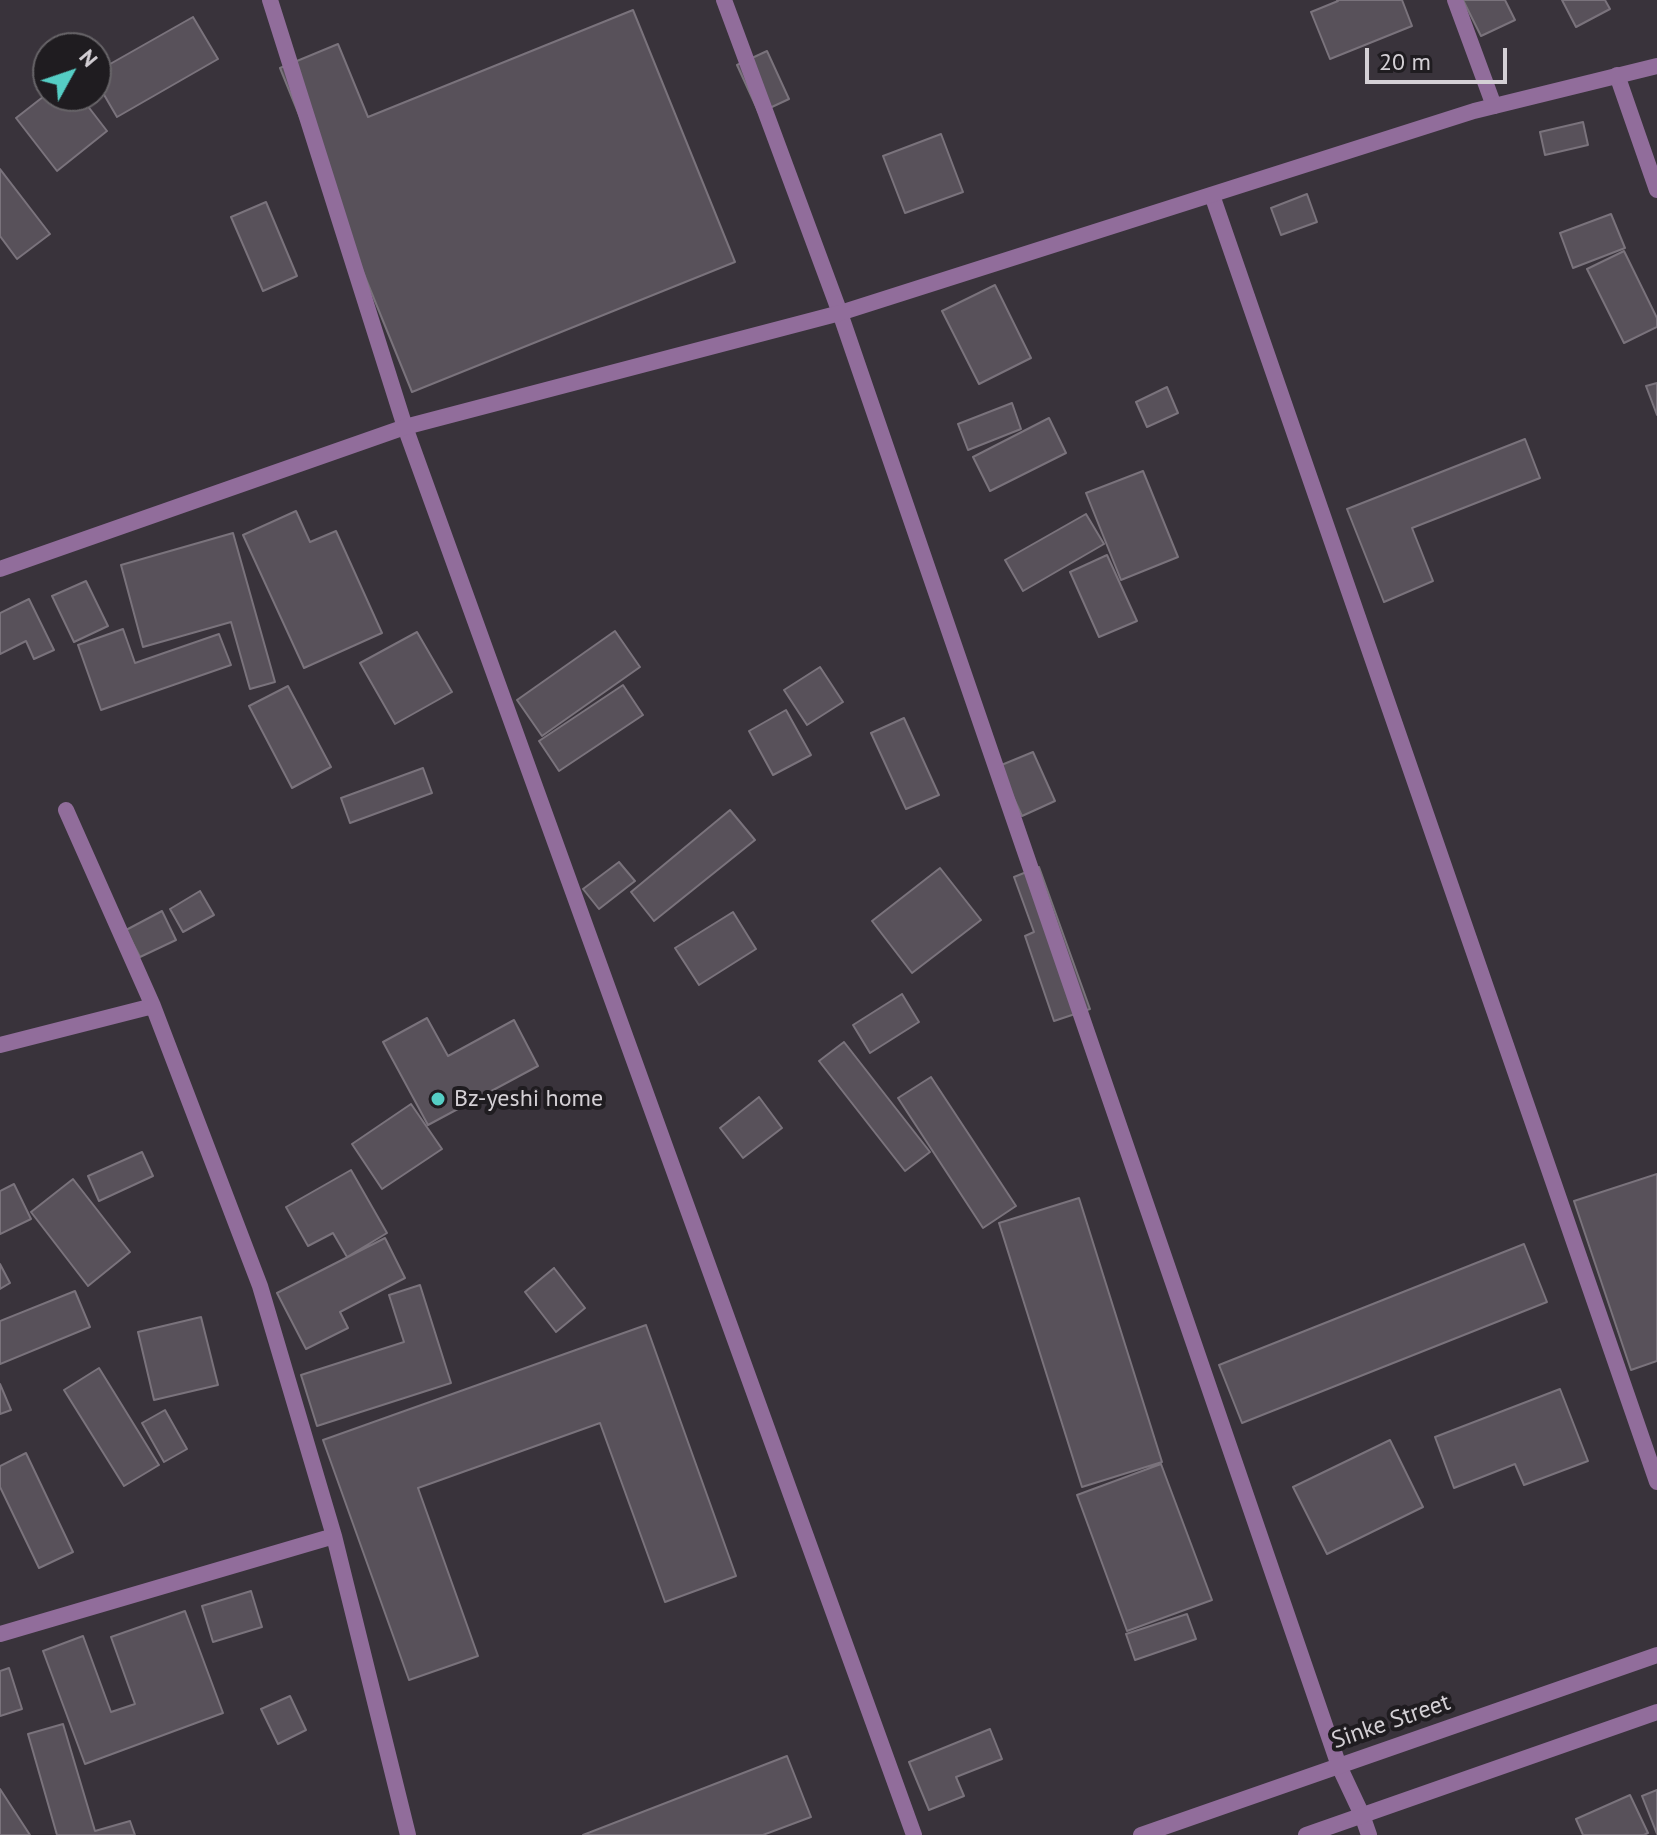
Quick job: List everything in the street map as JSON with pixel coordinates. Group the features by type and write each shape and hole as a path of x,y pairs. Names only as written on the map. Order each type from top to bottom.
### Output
{"street":[{"path":"270,0 405,427 914,1835"},
{"path":"724,0 840,313 1339,1766 1369,1835"},
{"path":"1455,0 1494,106"},
{"path":"0,569 405,427 840,313 1494,106 1657,66"},
{"path":"1617,75 1657,190"},
{"path":"1212,195 1657,1482"},
{"path":"66,810 153,1006 260,1286 334,1536 408,1835"},
{"path":"0,1045 153,1006"},
{"path":"0,1634 334,1536"},
{"name":"Sinke Street","path":"1141,1835 1657,1655"},
{"path":"1306,1835 1657,1712"}],"building":[{"path":"1337,0 1402,0 1412,26 1330,59 1311,12"},
{"path":"1463,0 1505,0 1515,20 1481,36"},
{"path":"1562,0 1605,0 1610,9 1576,27"},
{"path":"633,10 735,262 412,392 280,68 338,44 368,117"},
{"path":"193,17 218,59 117,117 112,108 112,63"},
{"path":"767,51 789,99 759,113 737,65"},
{"path":"32,106 32,112 92,112 107,131 57,171 16,118"},
{"path":"1583,122 1588,145 1545,155 1540,132"},
{"path":"941,134 963,192 905,213 883,156"},
{"path":"0,169 50,234 17,259 0,236"},
{"path":"1307,194 1317,222 1281,235 1271,208"},
{"path":"266,202 297,276 263,291 231,217"},
{"path":"1611,214 1625,248 1573,268 1560,233"},
{"path":"1624,251 1657,318 1657,327 1624,343 1587,269"},
{"path":"995,285 1031,358 979,384 942,311"},
{"path":"1657,383 1657,415 1646,386"},
{"path":"1167,387 1178,413 1147,427 1136,402"},
{"path":"1012,403 1021,429 968,450 958,424"},
{"path":"1049,418 1066,453 990,491 973,457"},
{"path":"1525,439 1540,478 1412,528 1433,581 1384,602 1347,509"},
{"path":"1143,471 1178,557 1121,580 1086,493"},
{"path":"296,511 310,542 336,531 382,633 304,668 243,535"},
{"path":"1086,514 1104,544 1023,591 1005,560"},
{"path":"233,533 275,682 250,689 231,622 143,647 121,565"},
{"path":"1107,555 1137,621 1099,637 1070,572"},
{"path":"86,581 108,626 74,642 52,596"},
{"path":"29,599 54,650 34,659 26,641 0,654 0,613"},
{"path":"123,629 135,663 219,634 231,665 101,710 78,645"},
{"path":"615,631 640,667 542,736 517,700"},
{"path":"417,632 452,692 395,724 360,663"},
{"path":"820,667 843,702 807,725 784,690"},
{"path":"623,685 643,715 559,771 539,741"},
{"path":"288,686 331,767 292,788 249,706"},
{"path":"786,710 811,755 773,775 749,731"},
{"path":"904,718 939,795 906,809 871,733"},
{"path":"1033,752 1055,801 1022,816 999,766"},
{"path":"423,768 432,793 350,823 341,798"},
{"path":"730,810 755,840 654,921 631,892"},
{"path":"619,862 635,881 599,909 583,889"},
{"path":"1039,867 1090,1009 1054,1021 1025,936 1034,932 1014,877"},
{"path":"940,868 981,920 912,973 872,921"},
{"path":"200,891 214,915 183,932 170,909"},
{"path":"162,911 176,940 140,957 126,930"},
{"path":"733,912 756,949 699,985 675,948"},
{"path":"902,994 919,1022 870,1053 853,1025"},
{"path":"427,1018 448,1056 514,1020 538,1066 428,1125 383,1042"},
{"path":"844,1042 930,1152 905,1171 819,1061"},
{"path":"931,1077 1016,1206 983,1228 898,1098"},
{"path":"759,1097 782,1128 743,1158 720,1128"},
{"path":"411,1104 442,1149 382,1189 352,1144"},
{"path":"142,1152 153,1176 99,1201 88,1176"},
{"path":"351,1170 387,1233 347,1257 333,1233 308,1246 286,1207"},
{"path":"1657,1174 1657,1361 1631,1370 1574,1201"},
{"path":"73,1179 130,1252 88,1286 31,1212"},
{"path":"14,1184 31,1219 0,1234 0,1191"},
{"path":"1079,1198 1162,1462 1082,1487 999,1223"},
{"path":"385,1238 405,1278 340,1312 348,1328 306,1349 277,1293"},
{"path":"1524,1244 1547,1302 1242,1423 1219,1365"},
{"path":"0,1264 10,1283 0,1289"},
{"path":"554,1268 585,1308 556,1332 525,1292"},
{"path":"420,1285 451,1383 317,1426 301,1375 404,1342 389,1295"},
{"path":"75,1291 90,1327 0,1364 0,1321"},
{"path":"201,1317 218,1385 154,1400 138,1332"},
{"path":"646,1325 736,1576 665,1602 600,1423 418,1488 478,1656 409,1680 323,1440"},
{"path":"99,1368 159,1465 124,1486 64,1390"},
{"path":"0,1384 11,1410 0,1414"},
{"path":"1560,1389 1588,1461 1524,1485 1515,1464 1454,1488 1435,1437"},
{"path":"165,1410 187,1449 164,1462 142,1423"},
{"path":"1390,1440 1423,1507 1327,1554 1293,1487"},
{"path":"26,1453 73,1552 39,1568 0,1487 0,1466"},
{"path":"1161,1464 1212,1600 1127,1631 1077,1495"},
{"path":"251,1591 262,1627 213,1642 202,1606"},
{"path":"185,1611 223,1713 85,1764 43,1651 83,1636 111,1712 135,1704 111,1637"},
{"path":"1187,1614 1196,1639 1135,1660 1126,1634"},
{"path":"9,1668 22,1709 0,1716 0,1671"},
{"path":"290,1696 306,1730 278,1744 261,1709"},
{"path":"63,1724 95,1831 130,1821 135,1835 57,1835 28,1734"},
{"path":"990,1729 1002,1759 956,1777 964,1796 929,1810 909,1762"},
{"path":"787,1756 811,1817 763,1835 583,1835"},
{"path":"0,1789 30,1835 0,1835"},
{"path":"1657,1790 1657,1834 1642,1796"},
{"path":"1630,1795 1648,1833 1583,1835 1576,1819"}],"place":[{"name":"Bz-yeshi home","path":"438,1099"}]}
